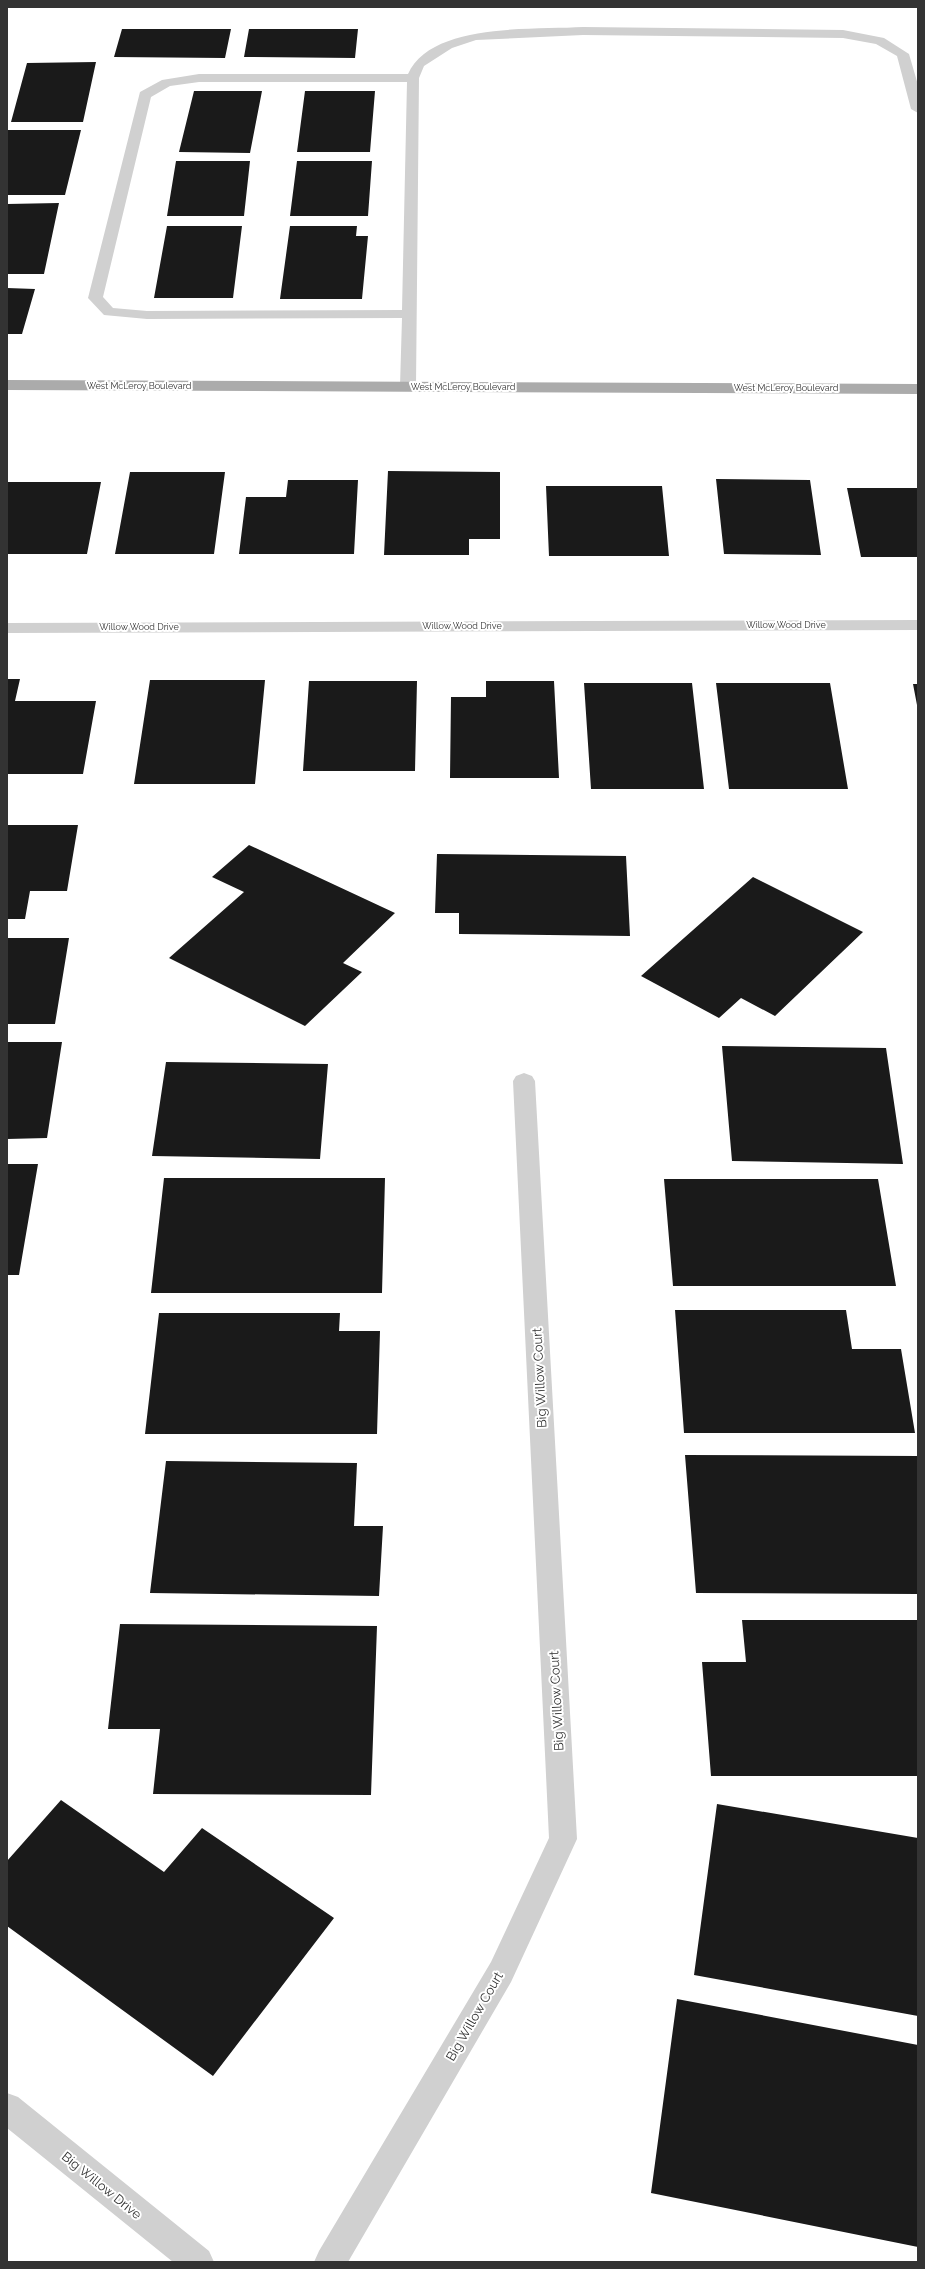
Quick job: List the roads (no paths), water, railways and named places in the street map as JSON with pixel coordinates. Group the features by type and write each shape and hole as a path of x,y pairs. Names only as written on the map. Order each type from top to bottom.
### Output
{"main road":[{"name":"West McLeroy Boulevard","path":"7,385 918,389"}],"street":[{"path":"408,386 414,78 419,64 448,45 475,36 583,31 843,34 880,41 903,54 918,109"},
{"path":"410,314 147,315 109,312 95,298 145,95 167,83 199,78 414,78"},
{"name":"Willow Wood Drive","path":"7,628 918,625"},
{"name":"Big Willow Court","path":"330,2262 501,1972 563,1839 524,1081"},
{"name":"Big Willow Drive","path":"7,2108 198,2262"}]}
